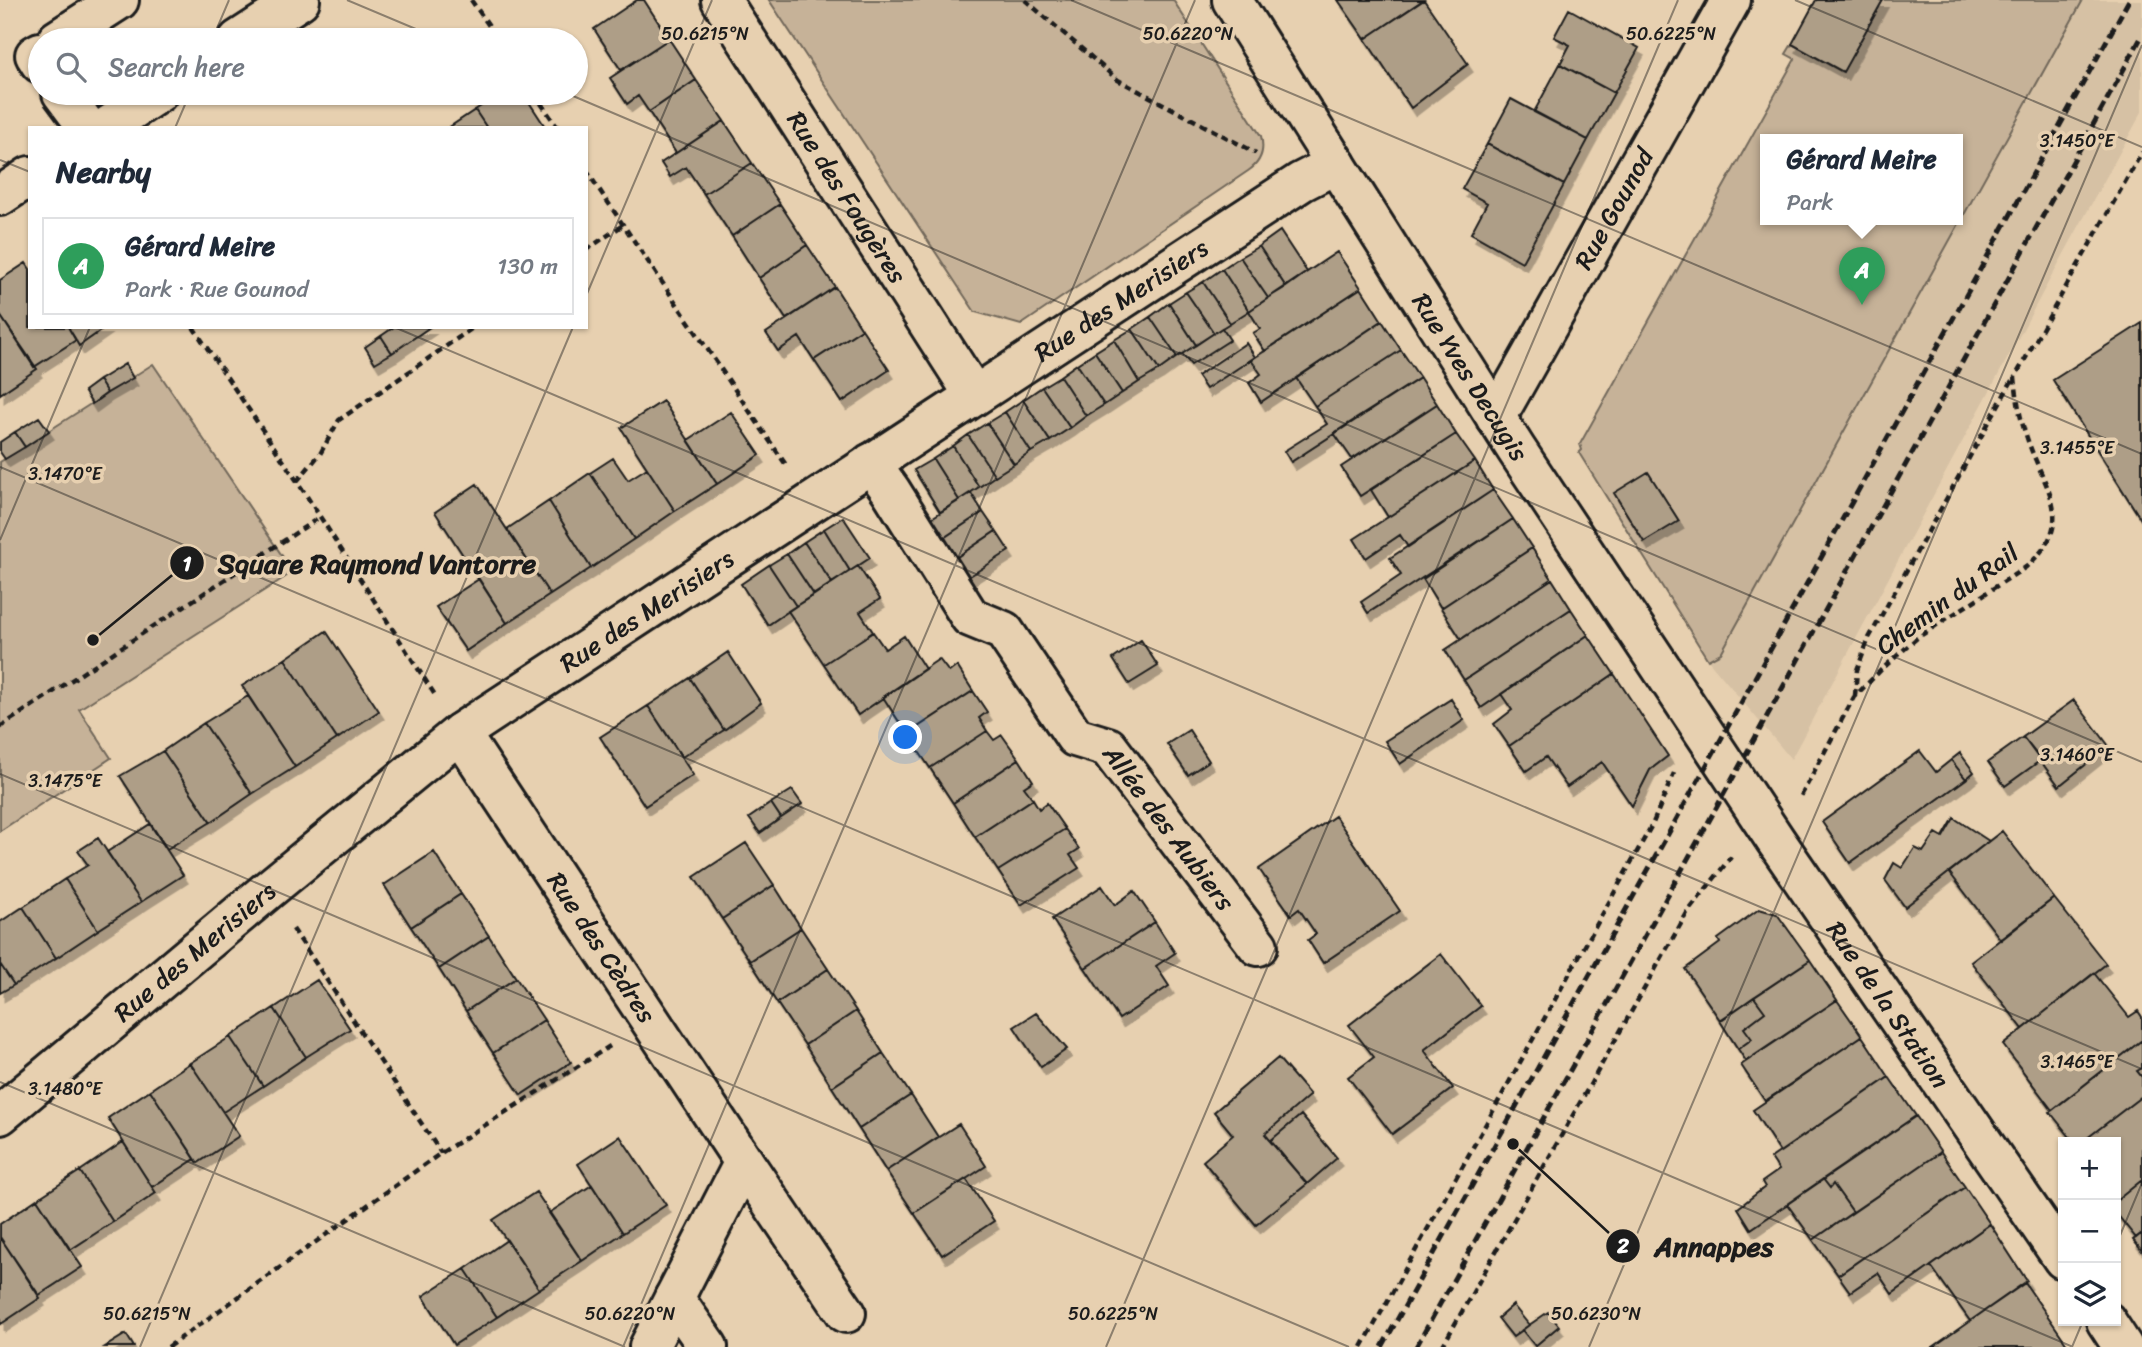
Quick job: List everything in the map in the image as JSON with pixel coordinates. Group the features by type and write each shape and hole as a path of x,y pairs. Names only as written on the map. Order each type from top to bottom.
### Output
{"street":[{"path":"76,28 119,0"},
{"path":"257,28 300,0"},
{"name":"Rue des Fougères","path":"721,0 974,395"},
{"name":"Rue Yves Decugis","path":"1232,0 1496,418 1715,750"},
{"name":"Rue Gounod","path":"1496,418 1731,0"},
{"path":"71,105 87,126"},
{"path":"108,126 140,105"},
{"name":"Rue des Merisiers","path":"0,1115 460,733 1301,182 1336,164"},
{"path":"0,196 28,177"},
{"name":"Allée des Aubiers","path":"871,463 970,617 1004,631 1074,737 1108,747 1258,946"},
{"name":"Rue des Cèdres","path":"460,733 846,1313"},
{"name":"Rue de la Station","path":"1715,750 2058,1252"},
{"path":"649,1347 744,1162"},
{"path":"674,1298 708,1347"},
{"path":"2109,1326 2123,1347"}],"path":[{"path":"471,0 491,28"},
{"path":"1025,0 1118,80 1260,156"},
{"path":"542,105 557,126"},
{"path":"1854,697 1857,670 1869,638 2142,152"},
{"path":"588,173 812,504"},
{"path":"588,249 624,225"},
{"path":"194,329 297,481 460,733"},
{"path":"297,481 320,454 339,420 471,329"},
{"name":"Chemin du Rail","path":"1442,1347 1687,913 1769,829 1854,697 1917,638 2026,567 2040,555 2052,536 2056,517 2052,499 2026,437 2018,409 2015,377"},
{"path":"0,727 320,517"},
{"path":"1362,1347 1653,823"},
{"path":"268,890 441,1153"},
{"path":"168,1347 441,1153 650,1020"}],"shaded area":[{"path":"769,0 1173,0 1261,136 1260,156 1248,171 1021,325 975,312"},
{"path":"1883,0 2083,0 1963,216 1963,134 1760,134 1760,225 1958,225 1721,653 1708,660 1579,453 1582,450 1580,444 1795,59 1786,54 1792,44 1842,72"},
{"path":"2083,0 2142,0 2142,112 1791,759 1708,660 1721,653 1958,225 1963,225 1963,216"},
{"path":"153,364 293,572 79,709 111,758 0,831 0,462"}],"building":[{"path":"637,0 644,0 669,39 621,70 594,29"},
{"path":"1338,0 1423,0 1365,39"},
{"path":"1424,0 1468,64 1411,108 1365,39"},
{"path":"1816,0 1883,0 1843,72 1792,44"},
{"path":"1569,9 1639,48 1614,93 1560,64 1570,45 1554,37"},
{"path":"669,39 696,80 649,112 638,96 627,104 610,78"},
{"path":"1560,64 1614,93 1588,140 1534,112"},
{"path":"696,80 724,121 676,153 649,112"},
{"path":"1511,99 1588,140 1564,185 1487,144"},
{"path":"483,105 531,105 545,126 486,126 475,110"},
{"path":"475,110 486,126 451,126"},
{"path":"724,121 752,163 704,194 686,167 670,177 661,163"},
{"path":"1487,144 1564,185 1522,262 1471,233 1487,203 1462,189"},
{"path":"752,163 780,204 732,236 704,194"},
{"path":"780,204 807,245 759,278 732,236"},
{"path":"1280,231 1307,272 1286,287 1259,246"},
{"path":"807,245 835,287 786,319 759,278"},
{"path":"1259,246 1286,287 1268,298 1240,257"},
{"path":"1337,252 1361,288 1265,351 1253,333 1260,329 1249,311"},
{"path":"1240,257 1268,298 1249,311 1222,269"},
{"path":"26,263 28,329 69,329 76,340 34,367 0,315 0,280"},
{"path":"1222,269 1249,311 1230,323 1203,282"},
{"path":"1203,282 1230,323 1214,333 1186,292"},
{"path":"835,287 862,329 814,360 799,337 778,351 766,333"},
{"path":"1361,288 1382,321 1261,402 1249,383 1261,374 1251,360"},
{"path":"1186,292 1214,333 1196,345 1169,303"},
{"path":"1169,303 1196,345 1177,357 1150,317"},
{"path":"0,315 37,369 0,394"},
{"path":"1150,317 1177,357 1159,370 1132,329"},
{"path":"1382,321 1401,350 1315,406 1296,378"},
{"path":"2142,323 2142,521 2053,380"},
{"path":"1222,328 1230,340 1191,365 1182,354"},
{"path":"69,329 103,329 79,346"},
{"path":"391,329 427,329 392,353 381,336"},
{"path":"862,329 889,370 842,402 814,360"},
{"path":"1132,329 1159,370 1139,382 1114,340"},
{"path":"381,336 392,353 375,363 365,347"},
{"path":"1114,340 1139,382 1122,393 1095,352"},
{"path":"1246,343 1255,357 1206,389 1197,376"},
{"path":"1401,350 1420,378 1291,462 1284,451 1327,424 1315,406"},
{"path":"1095,352 1122,393 1104,405 1077,364"},
{"path":"125,364 133,378 107,393 99,380"},
{"path":"1077,364 1104,405 1086,416 1060,376"},
{"path":"1060,376 1086,416 1070,428 1042,387"},
{"path":"1420,378 1437,404 1352,459 1334,433"},
{"path":"99,380 107,393 92,404 84,391"},
{"path":"1042,387 1070,428 1050,441 1023,400"},
{"path":"1023,400 1050,441 1031,452 1005,412"},
{"path":"663,401 717,484 675,511 621,428"},
{"path":"1437,404 1456,434 1360,496 1341,467"},
{"path":"731,412 760,455 717,484 688,440"},
{"path":"1005,412 1031,452 1014,464 987,423"},
{"path":"39,417 49,431 25,447 15,432"},
{"path":"987,423 1014,464 995,476 968,435"},
{"path":"15,432 25,447 5,459 0,452 0,442"},
{"path":"1456,434 1475,461 1388,517 1371,490"},
{"path":"968,435 995,476 979,487 953,446"},
{"path":"953,446 979,487 959,500 933,459"},
{"path":"613,458 628,480 647,468 675,511 634,539 590,473"},
{"path":"933,459 959,500 940,512 914,470"},
{"path":"1475,461 1493,490 1408,547 1400,535 1366,558 1354,539"},
{"path":"1648,472 1679,521 1644,542 1614,493"},
{"path":"590,473 634,539 591,568 549,501"},
{"path":"477,484 550,595 507,623 435,512"},
{"path":"1493,490 1513,519 1368,613 1361,602 1401,575 1390,558"},
{"path":"971,493 983,512 942,539 930,519"},
{"path":"549,501 591,568 550,595 507,529"},
{"path":"983,512 996,531 954,559 942,539"},
{"path":"843,517 870,558 850,571 824,529"},
{"path":"1513,519 1532,548 1441,608 1423,579"},
{"path":"824,529 850,571 832,583 804,542"},
{"path":"996,531 1009,551 967,578 954,559"},
{"path":"804,542 832,583 814,595 787,554"},
{"path":"1532,548 1552,579 1461,639 1441,608"},
{"path":"787,554 814,595 796,606 769,565"},
{"path":"769,565 796,606 768,625 741,584"},
{"path":"858,566 880,599 860,612 873,632 824,664 788,611"},
{"path":"479,579 507,623 466,651 436,607"},
{"path":"1552,579 1571,609 1464,680 1445,650"},
{"path":"1571,609 1588,635 1481,708 1464,680"},
{"path":"326,631 379,711 337,739 285,659"},
{"path":"873,632 885,649 904,636 925,669 858,715 824,664"},
{"path":"1588,635 1614,674 1509,746 1494,724 1512,710 1501,694"},
{"path":"1141,640 1158,666 1129,684 1113,659"},
{"path":"728,652 761,703 724,730 690,678"},
{"path":"285,659 337,739 295,767 242,686"},
{"path":"939,659 949,672 957,666 973,691 907,734 883,697"},
{"path":"1614,674 1668,756 1650,770 1632,806 1602,762 1567,787 1546,757 1526,771 1509,746"},
{"path":"690,678 724,730 682,757 648,706"},
{"path":"973,691 987,712 979,718 987,731 930,768 907,734"},
{"path":"248,696 295,767 252,794 204,723"},
{"path":"1451,699 1464,720 1400,764 1385,741"},
{"path":"2074,700 2109,746 2059,786 2023,737"},
{"path":"648,706 693,775 645,806 600,737"},
{"path":"204,723 252,794 211,822 163,751"},
{"path":"1189,730 1209,761 1188,775 1167,744"},
{"path":"987,731 994,740 1002,735 1019,759 953,803 930,768"},
{"path":"2023,737 2041,760 2005,786 1988,762"},
{"path":"163,751 211,822 167,849 120,776"},
{"path":"1920,751 1936,772 1951,760 1966,779 1850,863 1822,822"},
{"path":"1960,753 1974,772 1966,779 1951,760"},
{"path":"1019,759 1033,781 1024,787 1033,799 975,837 953,803"},
{"path":"792,790 802,804 781,818 771,803"},
{"path":"1033,799 1039,809 1047,803 1065,829 998,871 975,837"},
{"path":"771,803 781,818 760,833 749,818"},
{"path":"1335,816 1400,911 1323,963 1308,940 1316,934 1299,909 1291,915 1259,869"},
{"path":"1954,818 1989,841 1905,907 1885,880 1894,863 1902,868 1915,848 1923,852 1936,833 1943,837"},
{"path":"150,824 183,875 141,902 107,852"},
{"path":"1065,829 1079,849 1070,855 1079,868 1021,905 998,871"},
{"path":"2002,831 2054,898 2001,940 1949,872"},
{"path":"98,838 141,902 98,930 65,879 88,865 78,851"},
{"path":"746,843 774,885 722,919 694,877"},
{"path":"434,852 461,894 411,927 384,885"},
{"path":"65,879 98,930 56,958 23,907"},
{"path":"774,885 801,928 750,961 722,919"},
{"path":"1102,886 1115,905 1134,891 1155,922 1085,968 1052,919"},
{"path":"461,894 489,936 439,969 411,927"},
{"path":"2054,898 2106,964 2023,1029 1971,962"},
{"path":"23,907 56,958 14,985 0,964 0,922"},
{"path":"1759,909 1777,914 1810,960 1720,1020 1685,969 1720,943 1718,939"},
{"path":"1155,922 1175,953 1156,966 1169,986 1119,1019 1085,968"},
{"path":"801,928 828,969 777,1003 750,961"},
{"path":"489,936 516,978 466,1011 439,969"},
{"path":"1441,954 1481,1006 1424,1050 1453,1088 1392,1134 1348,1077 1374,1057 1349,1025"},
{"path":"1810,960 1837,1000 1746,1061 1738,1049 1752,1039 1744,1028 1765,1012 1754,997"},
{"path":"0,964 14,985 0,993"},
{"path":"828,969 856,1011 805,1045 777,1003"},
{"path":"2094,973 2129,1017 2138,1011 2142,1017 2142,1040 2052,1110 2003,1045"},
{"path":"516,978 544,1020 493,1053 466,1011"},
{"path":"317,980 350,1029 306,1057 274,1008"},
{"path":"1754,997 1765,1012 1744,1028 1752,1039 1738,1049 1720,1021"},
{"path":"1837,1000 1862,1036 1765,1101 1741,1065"},
{"path":"274,1008 306,1057 263,1086 230,1037"},
{"path":"856,1011 883,1053 832,1087 805,1045"},
{"path":"1036,1013 1067,1049 1041,1067 1014,1027"},
{"path":"544,1020 571,1062 521,1095 493,1053"},
{"path":"1862,1036 1889,1077 1780,1152 1753,1110"},
{"path":"230,1037 263,1086 223,1112 190,1063"},
{"path":"2142,1040 2142,1068 2137,1071 2142,1077 2142,1096 2089,1137 2070,1137 2050,1112"},
{"path":"883,1053 911,1095 859,1129 832,1087"},
{"path":"1278,1058 1310,1095 1265,1134 1307,1184 1256,1225 1203,1161 1233,1135 1214,1112"},
{"path":"190,1063 239,1136 198,1163 150,1090"},
{"path":"1889,1077 1916,1116 1751,1229 1738,1208 1765,1187 1762,1182 1779,1170 1771,1158"},
{"path":"150,1090 195,1159 152,1187 108,1118"},
{"path":"911,1095 938,1137 886,1171 859,1129"},
{"path":"2142,1096 2142,1180 2121,1197 2121,1137 2089,1137"},
{"path":"1301,1115 1337,1158 1307,1184 1270,1141"},
{"path":"1916,1116 1941,1152 1853,1212 1833,1184 1830,1188 1823,1179"},
{"path":"959,1124 986,1166 914,1213 886,1171"},
{"path":"620,1136 666,1205 623,1233 578,1164"},
{"path":"123,1142 156,1193 113,1222 80,1171"},
{"path":"1941,1152 1965,1187 1838,1275 1813,1240"},
{"path":"80,1171 113,1222 70,1250 37,1199"},
{"path":"966,1179 994,1221 942,1255 914,1213"},
{"path":"1823,1179 1830,1188 1833,1184 1853,1212 1813,1240 1787,1204"},
{"path":"2142,1180 2142,1233 2136,1238 2121,1219 2121,1197"},
{"path":"592,1185 623,1233 582,1261 549,1213"},
{"path":"1965,1187 1990,1224 1892,1294 1878,1273 1850,1292 1838,1275"},
{"path":"536,1192 582,1261 539,1289 493,1220"},
{"path":"37,1199 82,1267 39,1295 0,1237 0,1224"},
{"path":"1990,1224 2027,1281 1970,1321 1931,1266"},
{"path":"2142,1233 2142,1251 2133,1240"},
{"path":"0,1237 40,1298 1,1324 0,1322"},
{"path":"507,1240 539,1289 497,1317 465,1269"},
{"path":"465,1269 497,1317 454,1345 423,1296"},
{"path":"2025,1283 2069,1347 1933,1347 1970,1321"},
{"path":"1513,1305 1529,1325 1513,1337 1498,1318"},
{"path":"1548,1312 1559,1326 1535,1346 1522,1330"},
{"path":"126,1334 134,1347 105,1347"}],"railway":[{"path":"1382,1347 2129,0"},
{"path":"1416,1347 2142,36"}],"place":[{"name":"Gérard Meire","path":"1862,305"},
{"name":"Square Raymond Vantorre","path":"93,640"},
{"name":"Annappes","path":"1513,1144"}]}
